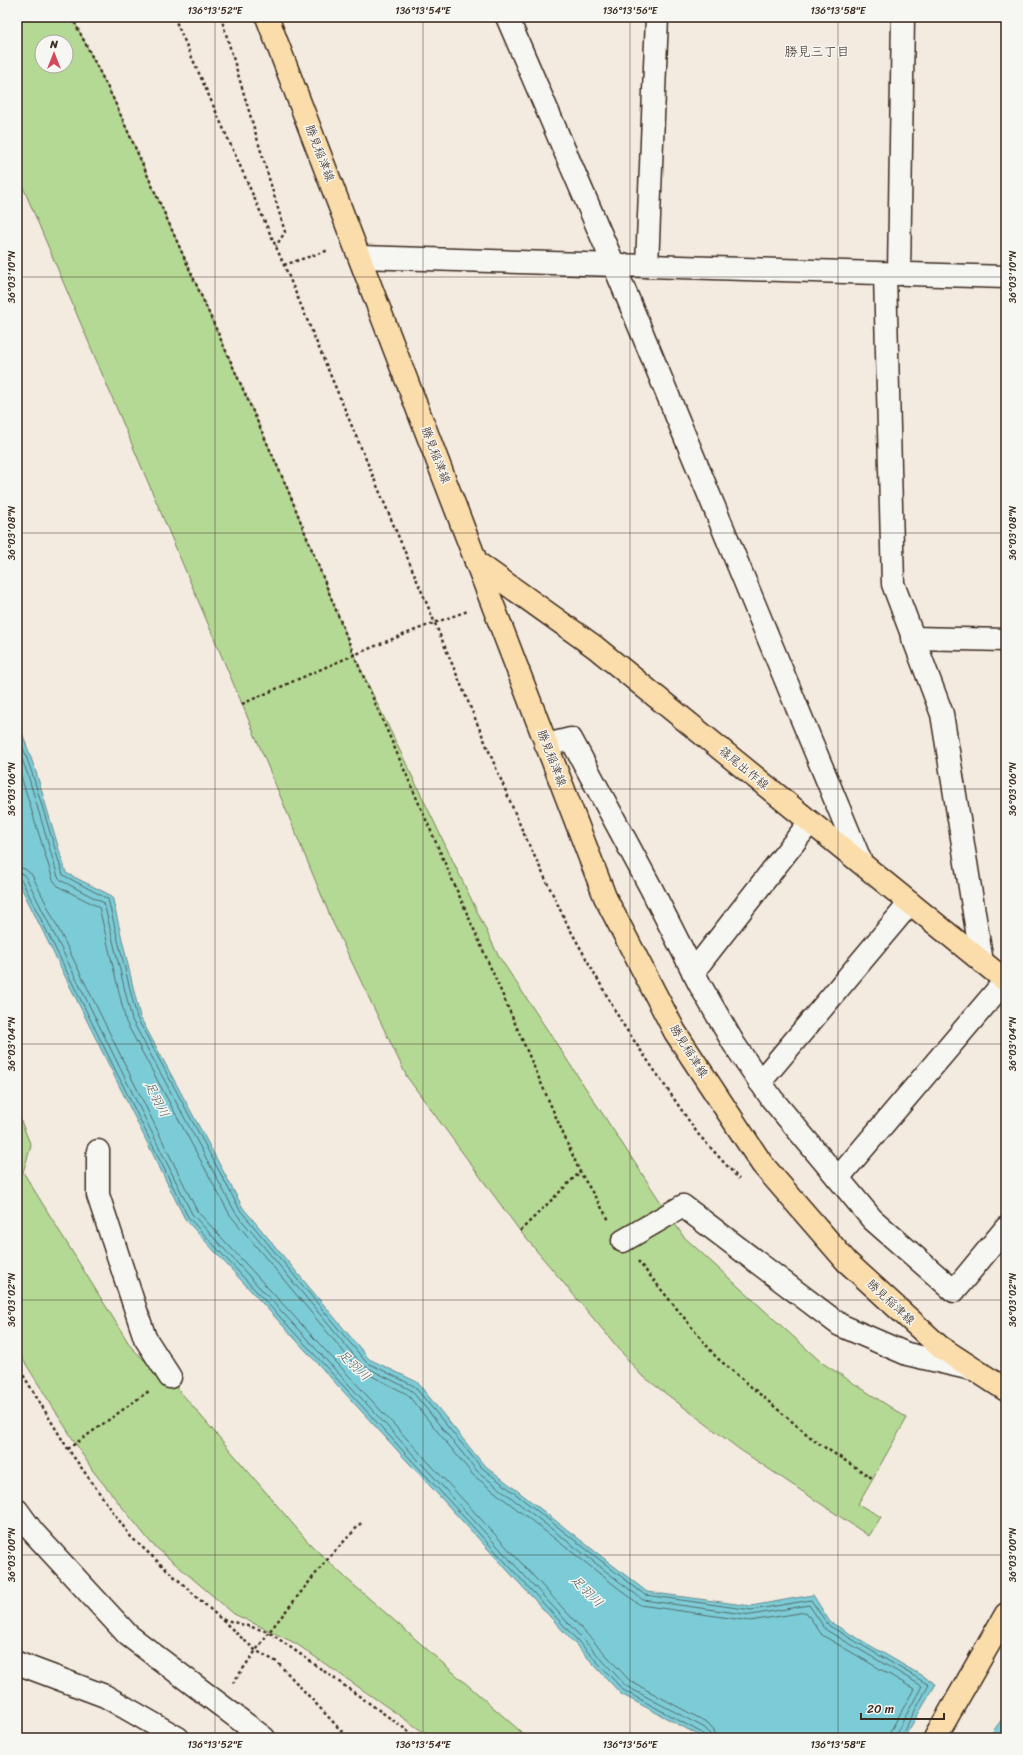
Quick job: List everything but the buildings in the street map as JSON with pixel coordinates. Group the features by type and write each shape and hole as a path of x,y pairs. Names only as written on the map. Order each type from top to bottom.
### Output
{"main road":[{"name":"勝見稲津線","path":"267,17 605,897 675,1032 762,1164 847,1262 940,1347 1006,1390"},
{"name":"篠尾出作線","path":"476,562 595,647 1006,981"},
{"path":"935,1738 1006,1614"}],"street":[{"path":"507,17 614,265 860,862"},
{"path":"647,266 657,17"},
{"path":"903,17 892,274 893,584 912,638 942,714 982,962"},
{"path":"360,257 1006,277"},
{"path":"912,638 1006,640"},
{"path":"546,745 571,739 651,888 693,972 734,1044 772,1099 872,1219 954,1291 1006,1228"},
{"path":"693,972 810,822"},
{"path":"760,1082 910,903"},
{"path":"838,1178 1006,981"},
{"path":"98,1151 98,1195 145,1338 170,1377"},
{"path":"623,1242 683,1206 840,1325 907,1354 973,1369"},
{"path":"17,1510 33,1532 128,1635 218,1705 264,1738"},
{"path":"17,1663 105,1696 178,1738"}],"path":[{"path":"72,17 113,98 288,490 354,654 580,1172 600,1207 623,1242 716,1357 815,1441 872,1478"},
{"path":"174,17 276,246 523,832 571,931 622,1023 698,1134 740,1180"},
{"path":"221,17 284,232 276,246"},
{"path":"284,265 329,250"},
{"path":"242,704 354,654 475,609"},
{"path":"520,1231 580,1172"},
{"path":"17,1365 68,1449 131,1537 255,1650 277,1662 348,1738"},
{"path":"68,1449 170,1377"},
{"path":"218,1705 269,1632 326,1561 361,1522"},
{"path":"221,1619 269,1632 418,1738"}],"green space":[{"path":"17,17 72,17 113,98 288,490 354,655 498,955 683,1236 821,1362 907,1418 858,1504 881,1517 869,1536 739,1449 640,1374 520,1231 407,1077 333,923 17,173"},
{"path":"17,1111 31,1146 23,1172 131,1347 153,1369 178,1389 309,1543 347,1579 528,1738 432,1738 295,1643 234,1614 152,1544 93,1471 17,1350"}],"water":[{"name":"足羽川","path":"17,719 36,772 66,873 112,896 140,1017 243,1208 369,1359 417,1382 483,1464 647,1592 751,1606 813,1595 830,1622 936,1684 904,1738 704,1738 621,1694 185,1219 17,879"},
{"path":"1005,1715 1006,1738 988,1738"}],"district":[{"name":"勝見三丁目","path":"817,51"}]}
